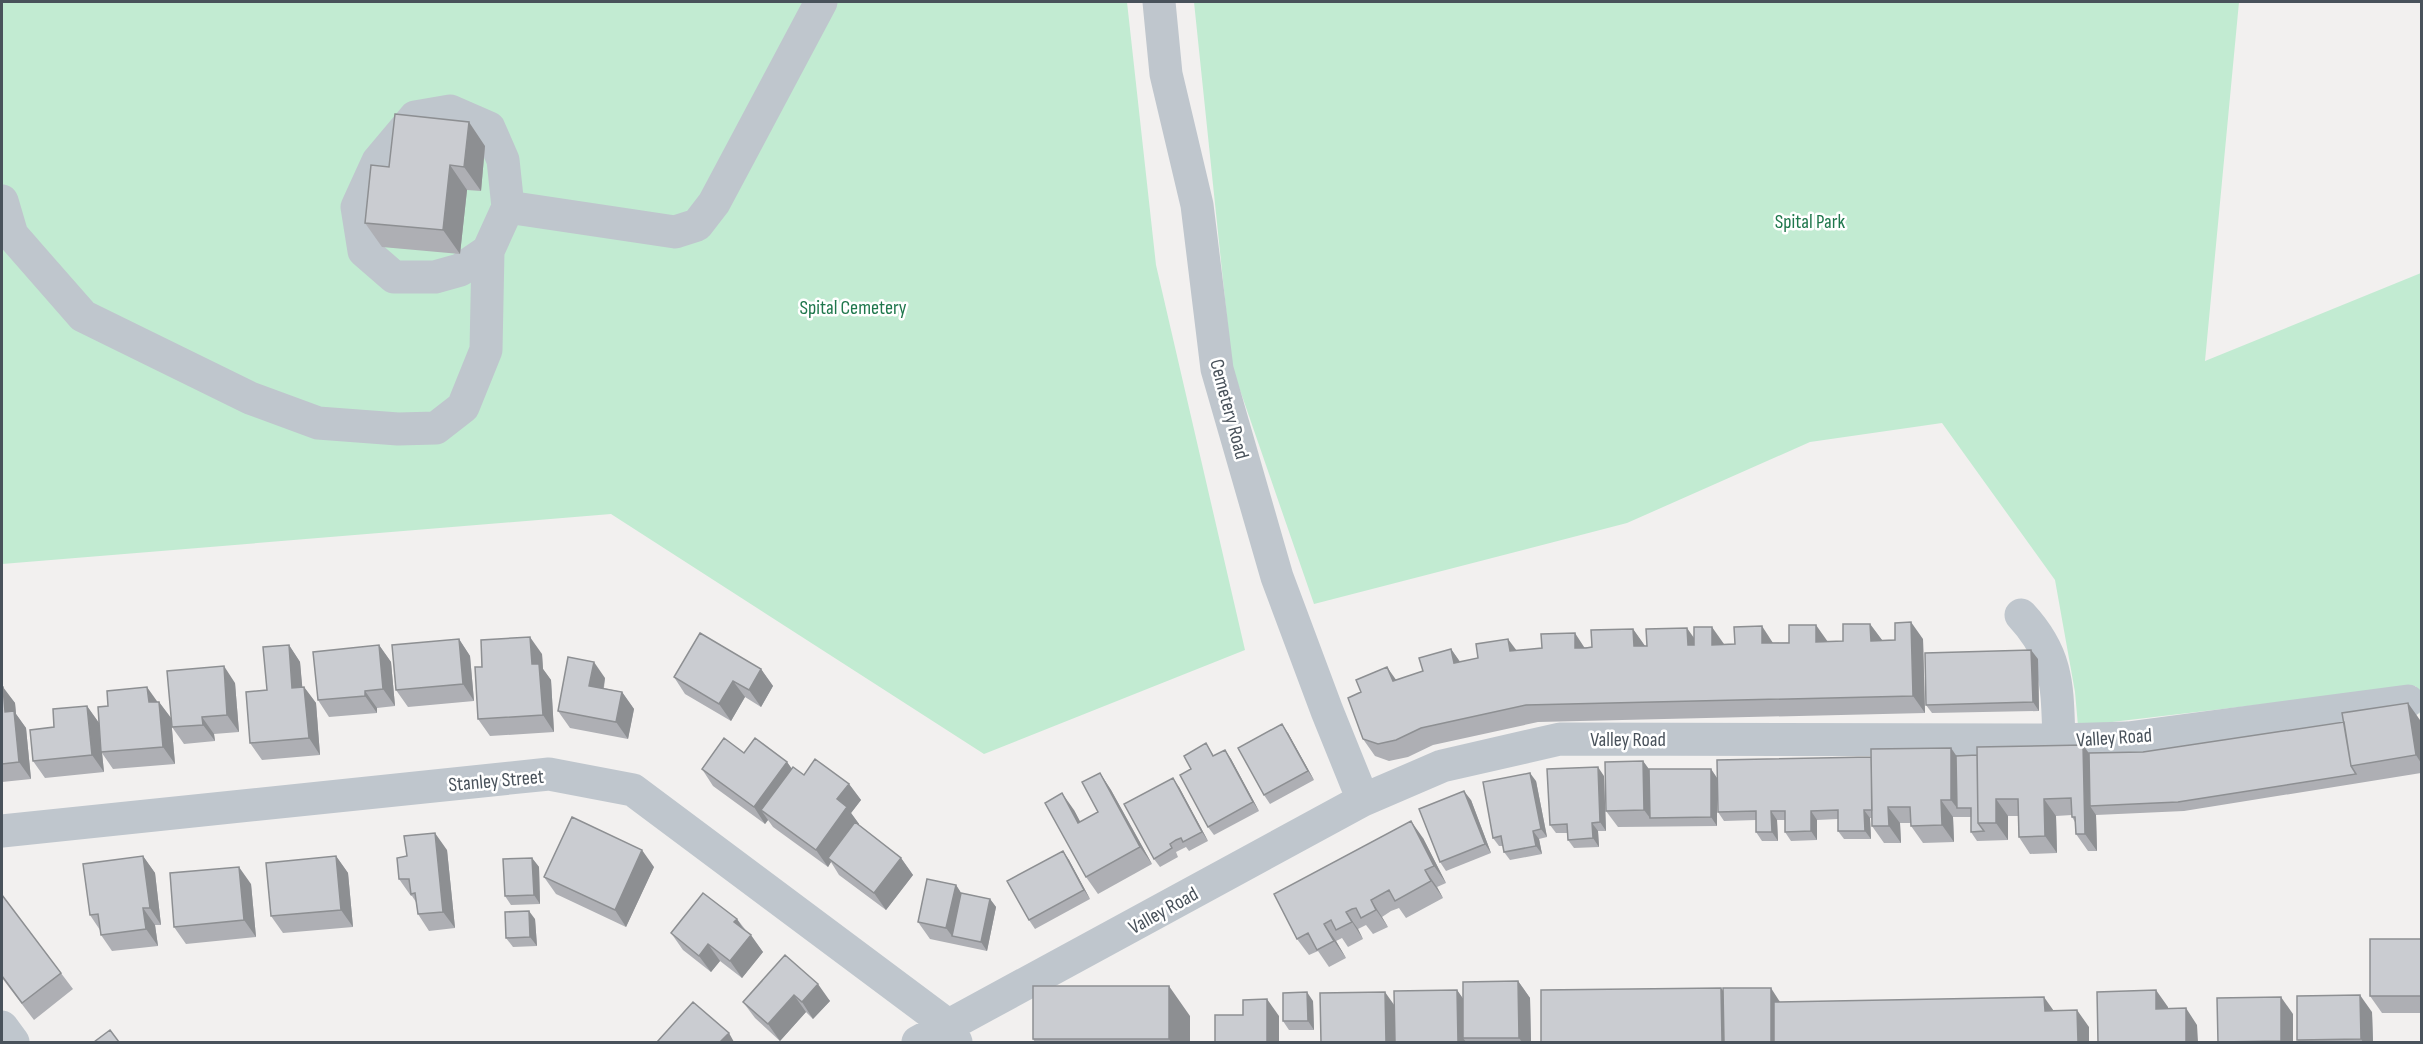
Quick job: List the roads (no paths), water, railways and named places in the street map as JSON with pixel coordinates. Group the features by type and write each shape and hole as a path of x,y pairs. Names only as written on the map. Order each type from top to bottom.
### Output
{"street":[{"path":"508,207 675,232 697,225 714,203 821,2"},
{"name":"Cemetery Road","path":"1159,2 1166,74 1197,205 1217,369 1277,577 1327,711 1364,800"},
{"path":"2,201 12,236 83,316 250,398 318,423 398,429 436,428 463,407 486,350 488,251 508,207 503,160 489,128 450,111 415,117 378,161 357,207 364,251 394,278 435,277 460,270 488,251"},
{"path":"2021,615 2038,634 2049,657 2056,686 2059,740"},
{"name":"Valley Road","path":"918,1042 953,1034 1364,800 1442,766 1560,739 2059,740 2128,738 2409,701"},
{"name":"Stanley Street","path":"2,831 549,774 633,790 953,1034"},
{"path":"2,1027 13,1042"}],"park label":[{"name":"Spital Park","path":"1810,221"},
{"name":"Spital Cemetery","path":"853,307"}]}
